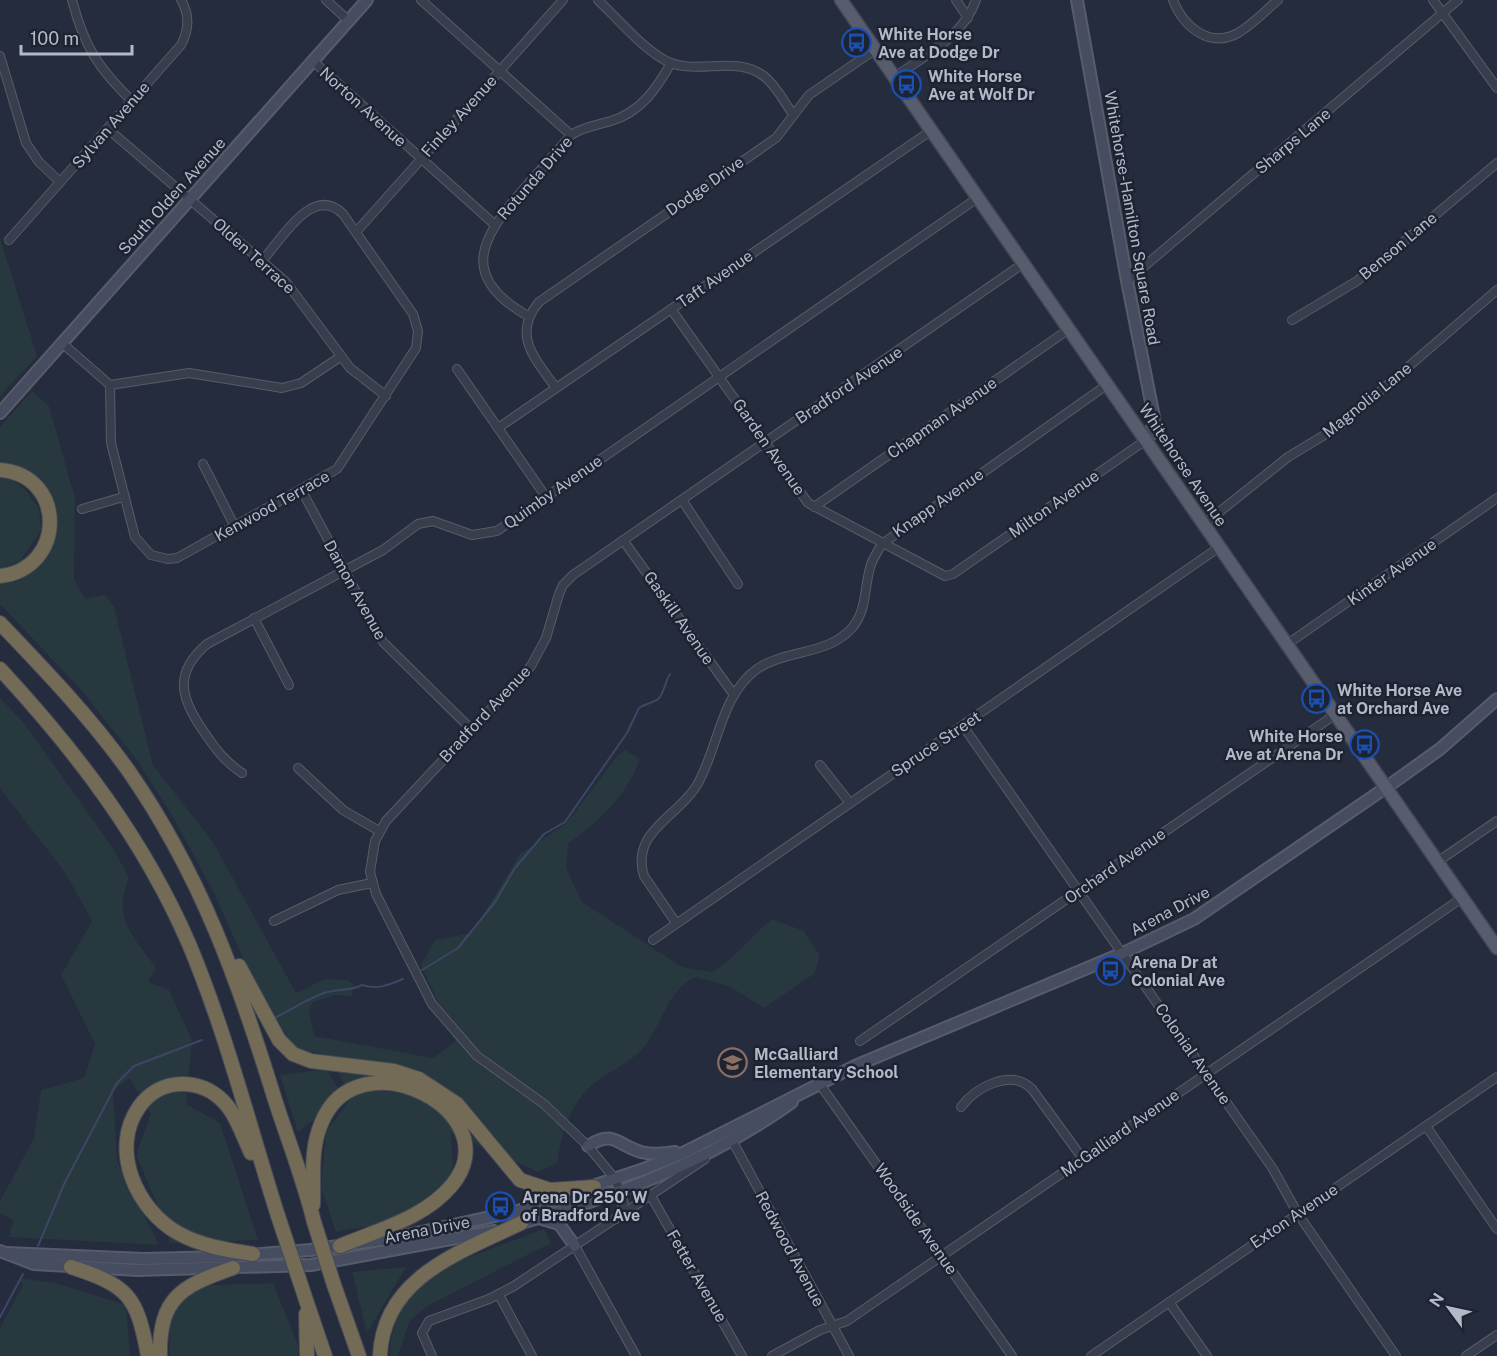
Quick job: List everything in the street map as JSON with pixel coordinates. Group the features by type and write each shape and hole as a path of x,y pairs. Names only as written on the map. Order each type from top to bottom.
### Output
{"highway":[{"path":"0,470 18,473 36,485 47,502 50,522 47,541 37,558 22,570 0,576"},
{"path":"0,623 61,687 116,754 169,835 279,1040 292,1054 311,1061 394,1071 419,1079 457,1104 520,1180 550,1190 594,1187"},
{"path":"0,669 84,765 118,814 156,877 188,943 207,991 325,1356"},
{"path":"199,890 245,1002 334,1285 359,1356"},
{"path":"313,1219 316,1138 327,1112 343,1096 362,1085 383,1082 423,1094 447,1109 458,1124 464,1143 461,1171 451,1187 413,1215 340,1246"},
{"path":"253,1254 189,1239 165,1224 146,1204 133,1180 126,1155 128,1132 137,1111 150,1095 168,1086 197,1085 215,1094 230,1109 271,1193"},
{"path":"381,1356 389,1318 408,1287 436,1265 521,1223"},
{"path":"71,1267 104,1278 131,1300 141,1321 148,1356"},
{"path":"160,1356 162,1325 174,1298 190,1286 233,1268"},
{"path":"306,1300 307,1356"}],"main road":[{"name":"South Olden Avenue","path":"0,413 367,0"},
{"name":"Whitehorse Avenue","path":"841,0 1070,328 1218,548 1497,948"},
{"name":"Whitehorse-Hamilton Square Road","path":"1077,0 1127,281 1154,417 1151,434 1146,440"},
{"name":"Arena Drive","path":"4,1252 144,1259 253,1254 340,1246 459,1226 518,1211 594,1187 696,1147 819,1083 1123,953 1194,919 1440,749 1497,699"},
{"name":"Arena Drive","path":"4,1252 34,1264 71,1267 137,1270 233,1268 311,1265 474,1236 620,1191 721,1148 819,1083"},
{"path":"588,1146 605,1138 652,1154 696,1147"},
{"path":"536,1218 559,1224 575,1246"}],"street":[{"path":"72,0 91,53 109,78 132,101"},
{"name":"Sylvan Avenue","path":"9,240 108,129 186,36 186,12 181,0"},
{"path":"326,0 349,21"},
{"path":"421,0 571,135"},
{"name":"Finley Avenue","path":"356,232 563,0"},
{"path":"598,0 656,54 671,63 696,68 738,66 758,72 774,86 793,114"},
{"path":"956,0 968,18"},
{"path":"895,77 955,34 968,18 976,0"},
{"path":"1173,0 1185,24 1203,35 1221,38 1238,33 1278,0"},
{"path":"1433,0 1497,88"},
{"name":"Sharps Lane","path":"1127,281 1458,0"},
{"name":"Dodge Drive","path":"528,316 543,299 776,138 809,95 876,49"},
{"path":"0,56 26,143 39,162 60,182"},
{"name":"Norton Avenue","path":"313,62 494,224"},
{"name":"Rotunda Drive","path":"528,316 505,301 487,277 485,246 494,224 571,135 580,129 615,120 641,105 658,87 671,63"},
{"name":"Olden Terrace","path":"108,129 262,261 298,295 340,357 362,379 386,396"},
{"name":"Taft Avenue","path":"498,428 932,130"},
{"name":"Benson Lane","path":"1292,320 1357,281 1497,163"},
{"name":"Quimby Avenue","path":"242,773 220,755 185,702 184,682 190,663 200,650 254,618 383,550 418,524 433,520 472,535 489,534 546,497 979,197"},
{"name":"Kenwood Terrace","path":"110,385 111,443 123,497 139,545 159,558 177,558 328,477 345,461 416,348 416,322 338,208 318,204 307,210 262,261"},
{"name":"Bradford Avenue","path":"620,1191 615,1179 588,1146 544,1104 477,1056 443,1020 423,990 372,883 372,852 379,831 416,788 531,666 546,638 563,585 623,540 1024,263"},
{"name":"Magnolia Lane","path":"1203,525 1288,457 1341,425 1497,290"},
{"name":"Garden Avenue","path":"671,309 808,503 945,576 961,569"},
{"path":"528,316 526,332 529,348 555,388"},
{"name":"Chapman Avenue","path":"814,507 1070,328"},
{"path":"62,343 110,385 189,373 282,388 302,383 340,357"},
{"path":"457,369 546,497"},
{"name":"Knapp Avenue","path":"676,924 644,876 641,867 642,848 654,829 680,807 697,785 734,695 748,677 768,663 829,645 847,633 864,606 869,569 882,544 1108,384"},
{"name":"Milton Avenue","path":"961,569 1146,440"},
{"path":"203,464 235,526"},
{"name":"Damon Avenue","path":"302,491 383,642 472,730"},
{"path":"82,509 123,497"},
{"name":"Kinter Avenue","path":"1286,645 1497,498"},
{"path":"681,500 738,584"},
{"name":"Gaskill Avenue","path":"623,540 734,695"},
{"name":"Spruce Street","path":"653,940 1218,548"},
{"path":"254,618 289,685"},
{"name":"Orchard Avenue","path":"860,1041 896,1021 1335,714"},
{"name":"Colonial Avenue","path":"963,726 1273,1169 1298,1214 1395,1356"},
{"path":"820,765 850,803"},
{"path":"298,768 343,810 379,831"},
{"path":"1437,862 1497,821"},
{"path":"274,921 338,890 372,883"},
{"name":"McGalliard Avenue","path":"772,1356 832,1326 847,1321 1462,898"},
{"name":"Exton Avenue","path":"1091,1356 1497,1077"},
{"path":"961,1107 968,1097 986,1087 1010,1079 1024,1082 1032,1089 1083,1160"},
{"name":"Woodside Avenue","path":"819,1083 943,1255 1012,1356"},
{"path":"1426,1126 1497,1230"},
{"name":"Redwood Avenue","path":"733,1142 849,1356"},
{"path":"432,1356 422,1337 425,1324 499,1295 721,1148"},
{"path":"616,1219 624,1203 620,1191"},
{"name":"Fetter Avenue","path":"651,1196 742,1356"},
{"path":"575,1246 636,1356"},
{"path":"499,1295 532,1356"},
{"path":"1169,1302 1207,1356"},
{"path":"1466,1356 1497,1335"}],"shaded area":[{"path":"0,238 37,356 0,396"},
{"path":"32,391 49,406 75,498 74,579 85,599 105,595 114,607 153,765 213,842 296,993 325,979 348,980 353,984 352,996 336,995 313,1002 309,1009 314,1036 433,1058 456,1041 421,965 435,940 472,933 520,854 566,824 617,756 625,750 640,759 627,785 601,817 568,844 566,868 582,902 682,967 712,972 728,961 772,919 804,931 820,956 814,974 764,1008 729,986 695,977 679,990 667,1006 653,1034 641,1051 593,1084 574,1107 566,1125 557,1163 538,1172 451,1133 453,1175 414,1210 375,1225 336,1232 321,1187 326,1132 351,1098 329,1055 293,1048 243,958 213,891 173,817 136,759 82,691 0,604 0,582 20,579 29,573 49,546 57,525 56,506 47,491 25,471 8,463 0,463 0,427"},
{"path":"7,477 24,488 39,509 41,530 20,561 0,568 0,479"},
{"path":"0,698 24,723 115,851 129,878 124,893 124,916 133,936 156,968 148,982 169,990 192,1040 186,1104 220,1123 258,1240 170,1243 161,1214 136,1155 151,1114 129,1078 113,1091 117,1161 159,1245 9,1237 13,1220 0,1213 0,1201 34,1138 41,1090 84,1078 95,1044 61,975 92,921 66,874 0,788"},
{"path":"326,1069 338,1088 317,1117 298,1132 280,1075"},
{"path":"544,1229 551,1243 427,1306 409,1322 398,1356 390,1356 397,1319 410,1296 427,1278 463,1259"},
{"path":"406,1267 367,1333 352,1272"},
{"path":"19,1278 59,1284 126,1305 130,1356 0,1356 0,1328 23,1285"},
{"path":"273,1283 298,1345 298,1356 169,1356 170,1319 184,1286"}],"waterway":[{"path":"422,970 458,948 495,902 515,868 544,834 565,822 627,733 639,708 659,698 670,674"},
{"path":"272,1019 324,993 362,985 383,986 403,979"},
{"path":"38,1246 65,1182 117,1083 134,1066 202,1040"},
{"path":"0,1317 23,1274"}],"place":[{"name":"White Horse Ave at Dodge Dr","path":"857,43"},
{"name":"White Horse Ave at Wolf Dr","path":"907,85"},
{"name":"White Horse Ave at Orchard Ave","path":"1316,699"},
{"name":"White Horse Ave at Arena Dr","path":"1364,745"},
{"name":"Arena Dr at Colonial Ave","path":"1110,971"},
{"name":"McGalliard Elementary School","path":"733,1063"},
{"name":"Arena Dr 250' W of Bradford Ave","path":"501,1206"}]}
